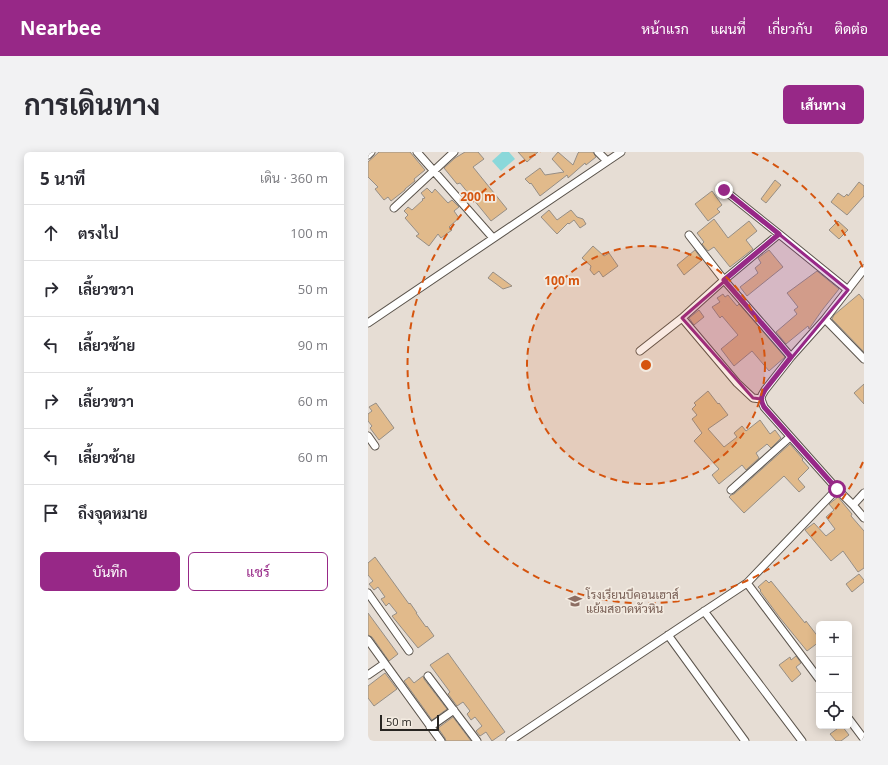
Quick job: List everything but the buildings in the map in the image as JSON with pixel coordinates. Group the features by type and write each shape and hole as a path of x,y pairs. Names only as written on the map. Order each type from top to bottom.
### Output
{"street":[{"path":"368,155 371,152"},
{"path":"417,152 493,238"},
{"path":"394,208 454,152"},
{"path":"598,152 607,161"},
{"path":"368,323 621,152"},
{"path":"724,190 848,290"},
{"path":"640,351 682,318 724,280 779,234"},
{"path":"689,235 724,280 791,357"},
{"path":"864,269 825,319 791,357 765,390 761,399 764,407 864,518"},
{"path":"682,318 737,383 753,398 761,399"},
{"path":"825,319 864,359"},
{"path":"368,436 375,446"},
{"path":"731,490 790,437"},
{"path":"510,741 747,583 837,489"},
{"path":"853,505 864,493"},
{"path":"747,583 816,675"},
{"path":"368,593 409,651"},
{"path":"704,611 802,741"},
{"path":"668,635 745,741"},
{"path":"368,640 441,741"},
{"path":"368,675 384,664"},
{"path":"428,676 477,741"},
{"path":"430,727 454,710"},
{"path":"852,723 864,739"}],"highlighted area":[{"path":"779,234 848,290 765,390 761,399 753,398 682,318"}],"water":[{"path":"502,152 509,152 515,159 501,171 492,161"}],"place":[{"name":"โรงเรียนบีคอนเฮาส์ แย้มสอาดหัวหิน","path":"575,601"}],"route":[{"path":"724,190 779,234 724,280 791,357 765,390 762,395 761,402 837,489"}]}
